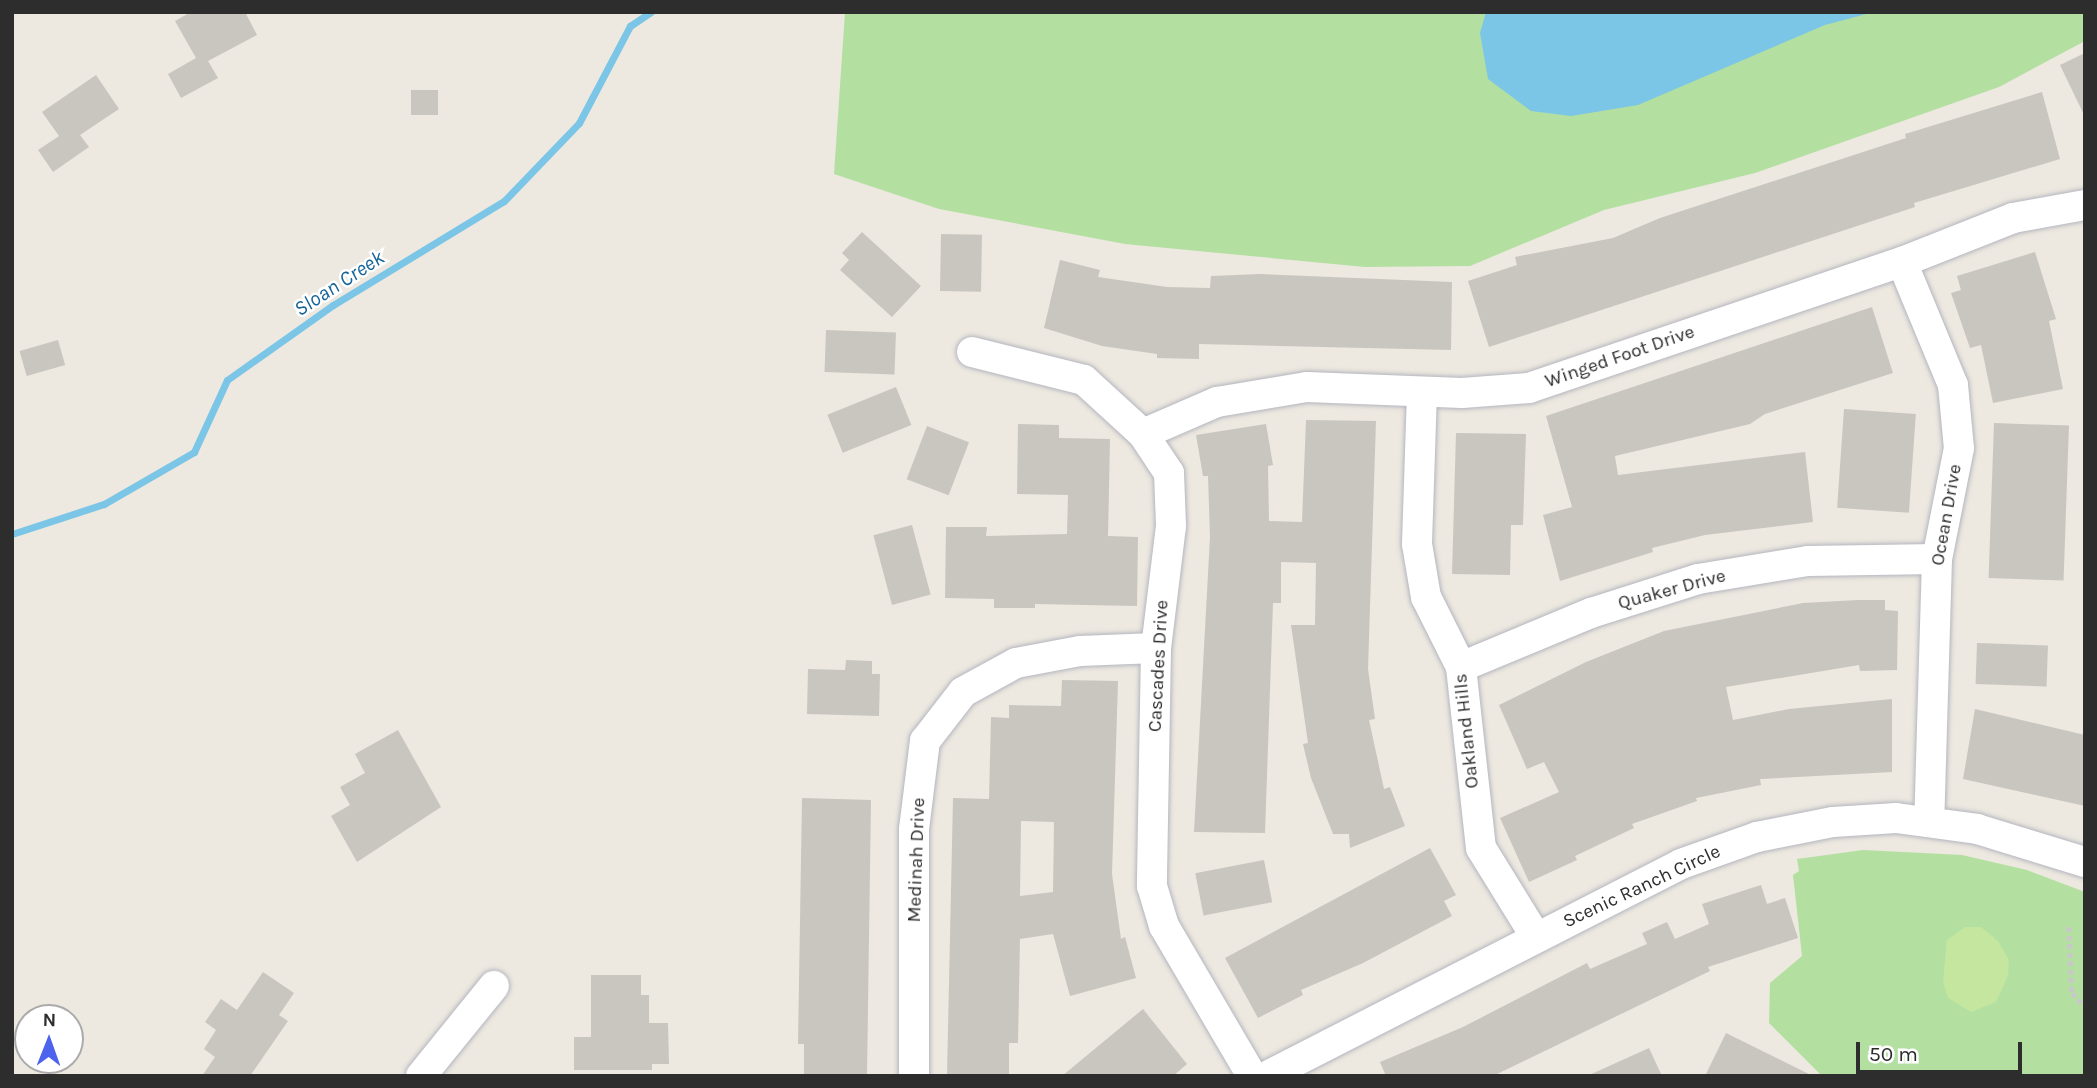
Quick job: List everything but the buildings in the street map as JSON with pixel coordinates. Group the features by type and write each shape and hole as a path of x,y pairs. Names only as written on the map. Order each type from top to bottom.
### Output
{"street":[{"name":"Winged Foot Drive","path":"1143,434 1217,402 1307,387 1422,392 1529,388 1902,262 2013,218 2085,205"},
{"name":"Ocean Drive","path":"1902,262 1953,385 1959,448 1937,559 1928,821"},
{"name":"Cascades Drive","path":"972,352 1084,380 1143,434 1169,473 1171,526 1156,648 1152,886 1164,926 1252,1076"},
{"name":"Oakland Hills","path":"1422,392 1417,544 1426,597 1461,667 1481,848 1536,937"},
{"name":"Quaker Drive","path":"1461,667 1591,613 1698,579 1808,561 1937,559"},
{"name":"Medinah Drive","path":"914,1076 914,829 925,741 963,692 1016,663 1080,651 1156,648"},
{"name":"Scenic Ranch Circle","path":"1267,1076 1681,864 1757,837 1833,822 1928,821 2019,839 2085,862"},
{"path":"421,1076 494,986"}],"path":[{"path":"2069,927 2072,993 2085,1007"}],"green space":[{"path":"845,12 2085,12 2085,41 1999,87 1755,173 1604,210 1470,266 1365,267 1125,244 939,209 834,174"},
{"path":"1863,850 1962,855 2027,870 2085,892 2085,1076 1822,1076 1769,1023 1770,983 1802,956 1793,875 1799,871 1797,859"},
{"path":"1965,927 1981,927 1998,941 2009,960 2008,976 1996,1002 1971,1012 1948,998 1943,982 1947,940"}],"water":[{"path":"1486,12 1874,12 1825,25 1638,105 1571,116 1531,111 1488,79 1480,33"}],"waterway":[{"name":"Sloan Creek","path":"12,534 104,504 194,452 227,380 333,305 504,201 579,123 630,26 651,12"}]}
